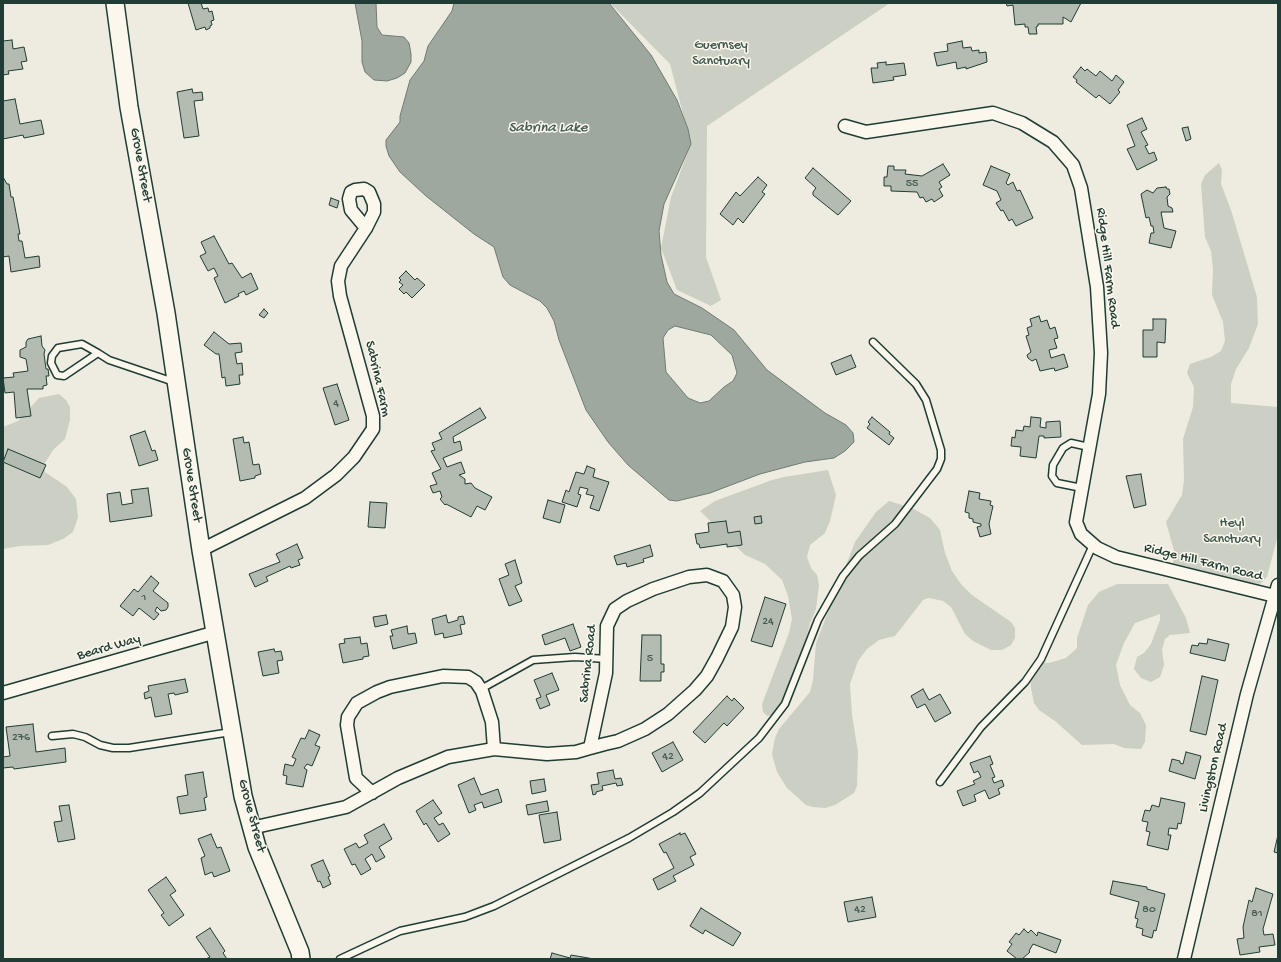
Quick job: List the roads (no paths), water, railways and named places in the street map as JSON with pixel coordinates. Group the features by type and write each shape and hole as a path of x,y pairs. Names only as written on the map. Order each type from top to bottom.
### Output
{"street":[{"name":"Grove Street","path":"115,3 129,107 164,300 201,550 233,732 242,796 251,828 300,952 301,959"},
{"name":"Ridge Hill Farm Road","path":"845,126 866,132 993,113 1022,123 1053,142 1073,165 1081,188 1097,288 1101,352 1099,394 1076,522 1081,534 1093,545 1116,557 1277,590"},
{"name":"Sabrina Farm","path":"201,550 305,498 336,475 354,457 373,429 373,416 340,296 338,281 341,266 366,228"},
{"name":"Sabrina Road","path":"251,828 324,813 352,804 416,770 448,757 494,749 558,754 590,748 618,741 645,729 668,714 695,690 707,676 732,627 735,607 733,595 728,586 722,581 714,577 700,575 673,581 627,601 615,609 609,620 607,634 607,658 601,704 590,748"},
{"name":"Livingston Road","path":"1184,959 1247,694 1277,590"},
{"name":"Beard Way","path":"6,691 216,632"},
{"path":"352,804 356,778 347,725 348,718 357,703 377,692 390,687 443,676 468,677 476,682 481,689 492,722 494,749"},
{"path":"356,778 372,793"}],"lane":[{"path":"340,959 400,930 465,917 494,906 628,838 673,812 700,793 759,738 785,704 818,620 843,576 859,556 895,524 937,469 941,459 939,443 926,400 916,384 873,342"},
{"path":"98,353 64,376 57,375 51,363 52,356 58,348 82,344 98,353 109,360 176,382"},
{"path":"1082,488 1057,483 1052,476 1053,465 1063,448 1071,443 1089,447"},
{"path":"940,782 981,726 1025,682 1040,659 1093,545"},
{"path":"481,689 533,660 575,657 607,658"},
{"path":"52,736 74,734 85,737 100,745 113,748 129,748 233,732"}],"water":[{"path":"355,3 376,3 377,27 382,35 404,37 409,43 411,62 405,73 397,78 387,81 374,80 365,72 362,62 362,41"},
{"name":"Sabrina Lake","path":"454,3 609,3 651,55 677,100 688,129 691,144 664,204 659,231 661,255 667,282 674,294 702,308 734,330 767,370 825,413 846,425 853,433 854,442 845,451 834,458 805,462 760,474 710,493 677,501 669,500 628,465 608,442 586,410 559,340 554,321 547,308 540,301 510,285 503,277 494,247 474,234 426,196 400,172 389,156 386,140 400,122 400,116 410,80 424,61 428,46 452,11","holes":["675,326 711,335 732,355 737,373 733,381 709,401 700,403 688,398 666,372 663,338 668,330"]}],"park label":[{"name":"Guernsey Sanctuary","path":"721,54"},
{"name":"Heyl Sanctuary","path":"1232,532"}]}
